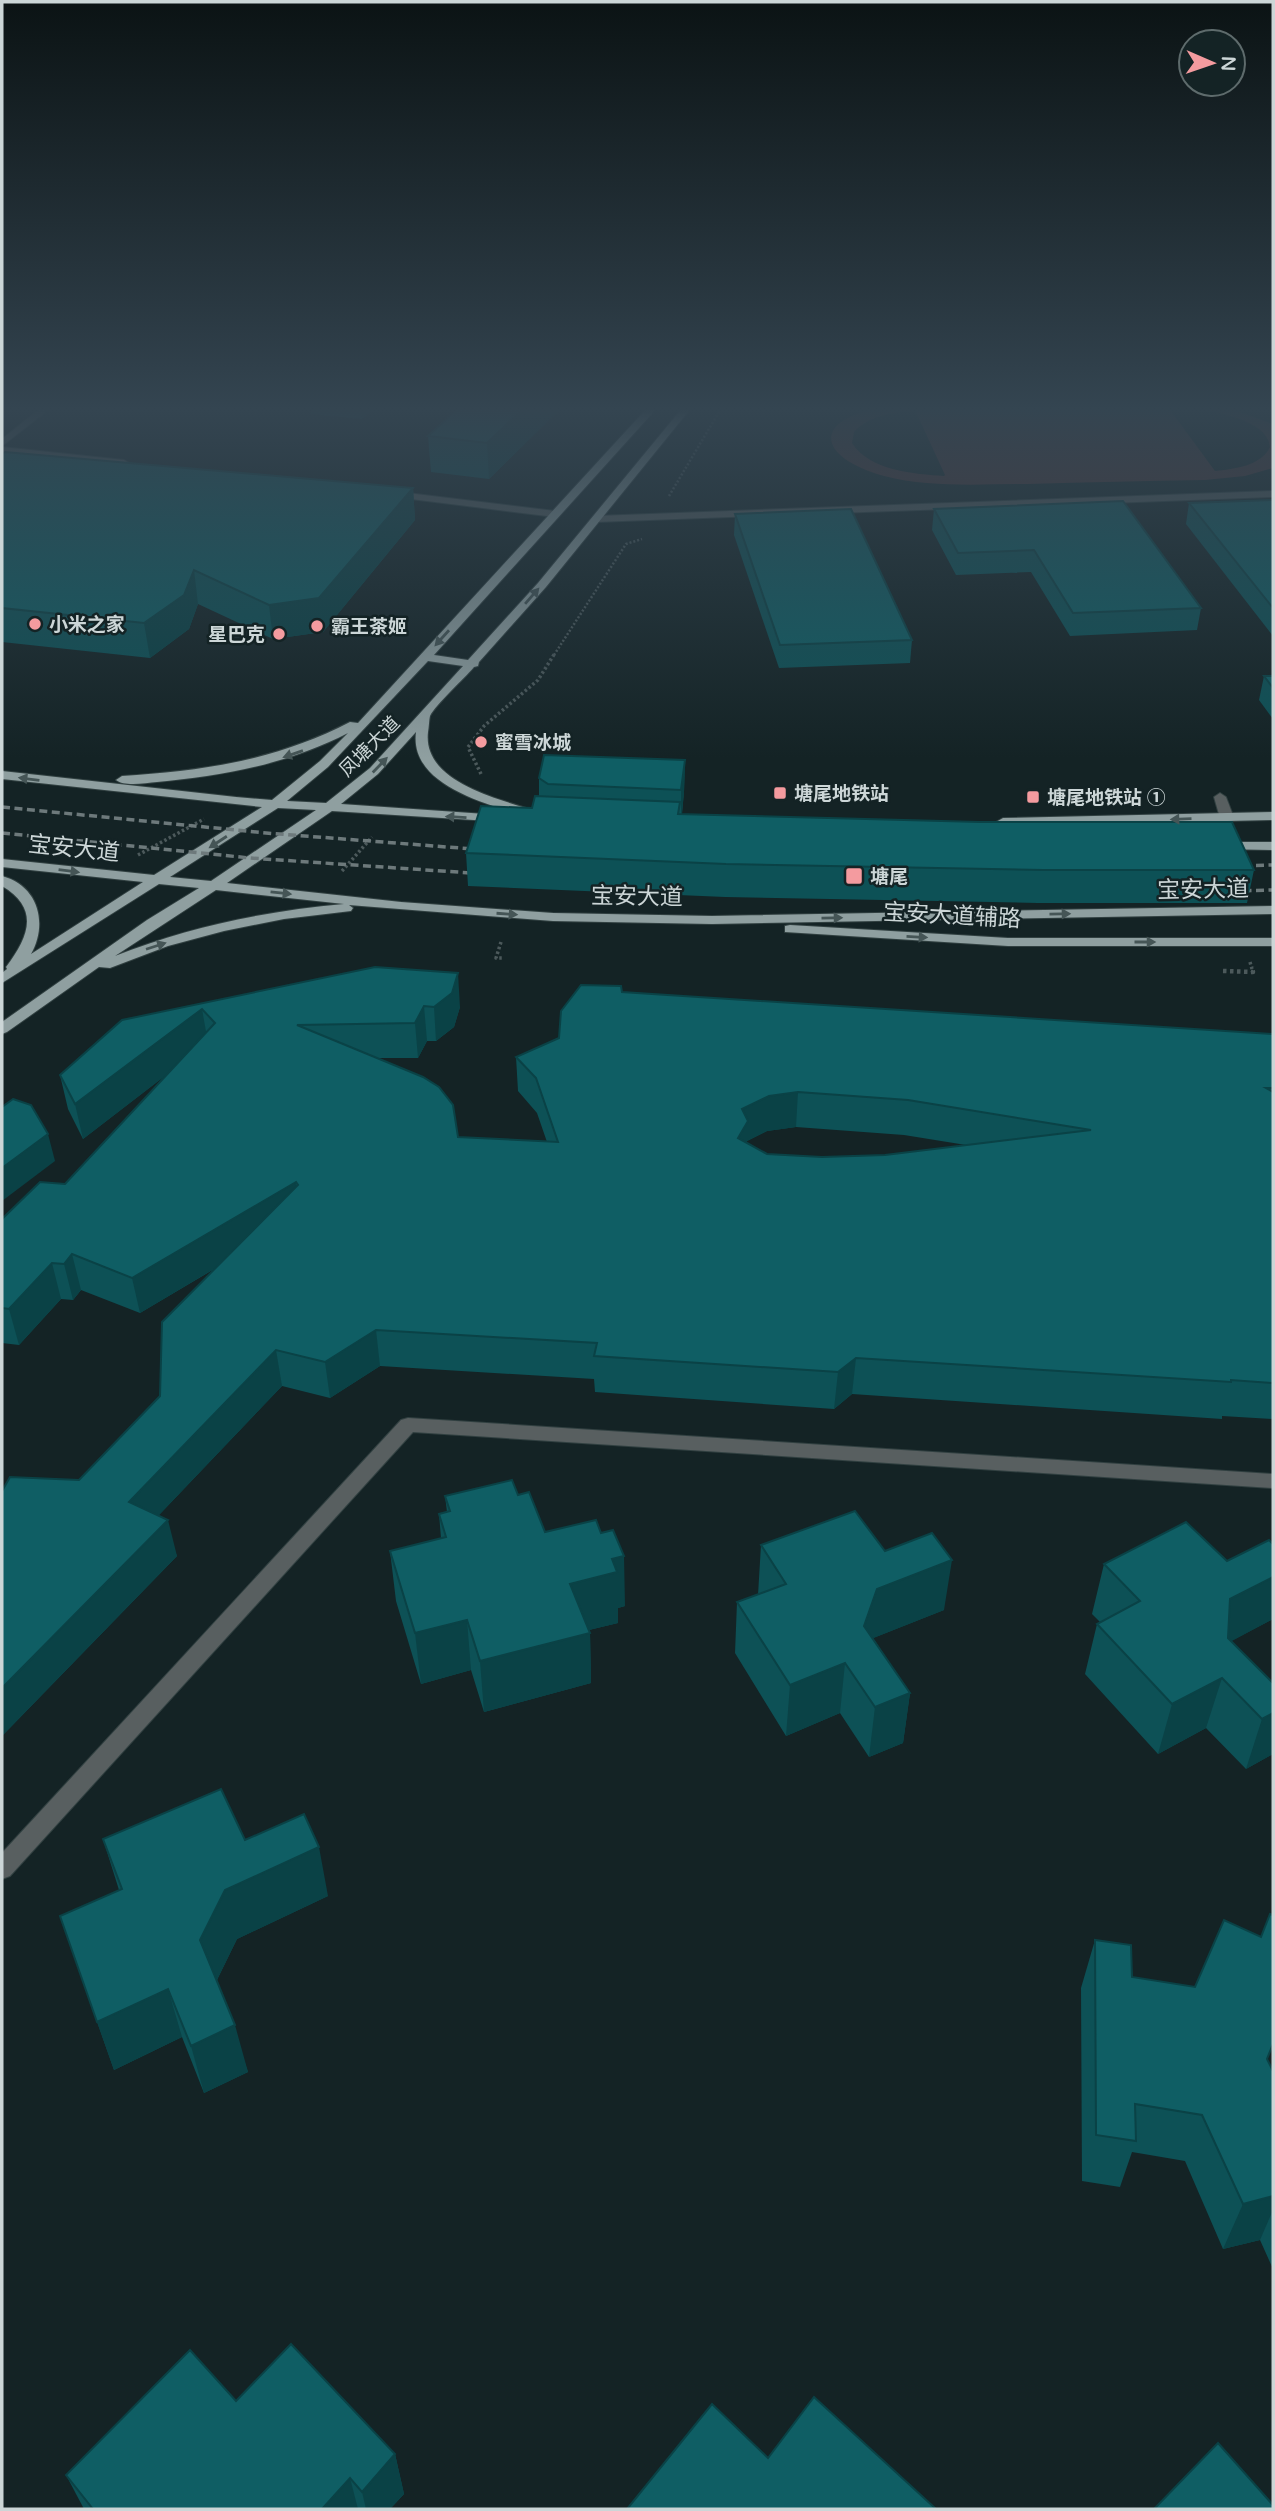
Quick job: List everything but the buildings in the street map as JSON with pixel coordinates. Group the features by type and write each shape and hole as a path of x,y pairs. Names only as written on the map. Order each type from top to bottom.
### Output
{"main road":[{"name":"凤塘大道","path":"2,979 159,881 275,804 324,764 375,713 546,524"},
{"name":"凤塘大道","path":"2,1029 152,923 213,886 327,809 374,771 474,664 592,524"},
{"path":"424,657 474,664"},
{"path":"57,782 187,776 263,764 331,738 375,713"},
{"path":"2,775 327,809 550,822 475,794 436,773 425,758 420,745 424,717"},
{"path":"991,822 1273,816"},
{"name":"宝安大道","path":"1209,846 1273,846"},
{"name":"宝安大道","path":"2,863 401,906 629,920 1273,910"},
{"path":"2,880 15,888 29,905 36,928 28,949 2,979"},
{"path":"71,982 138,952 217,929 311,912 401,906"},
{"name":"宝安大道辅路","path":"629,920 1008,942 1273,942"}],"street":[{"path":"1220,797 1227,818"},
{"path":"2,1869 408,1425 1273,1481"}],"path":[{"path":"482,778 468,747 484,726 538,680 626,544 650,536 652,524"},
{"path":"129,860 208,817"},
{"path":"342,871 372,836"},
{"path":"501,942 496,958 504,958"},
{"path":"1223,971 1254,972 1248,958"}],"railway":[{"path":"2,807 266,833 486,850"},
{"path":"2,833 250,858 486,874"},
{"path":"1231,866 1273,865"},
{"path":"1231,891 1273,890"}],"place":[{"name":"小米之家","path":"35,624"},
{"name":"霸王茶姬","path":"317,626"},
{"name":"星巴克","path":"279,634"},
{"name":"蜜雪冰城","path":"481,742"},
{"name":"塘尾地铁站","path":"780,793"},
{"name":"塘尾地铁站 ①","path":"1033,797"},
{"name":"塘尾","path":"854,876"}]}
